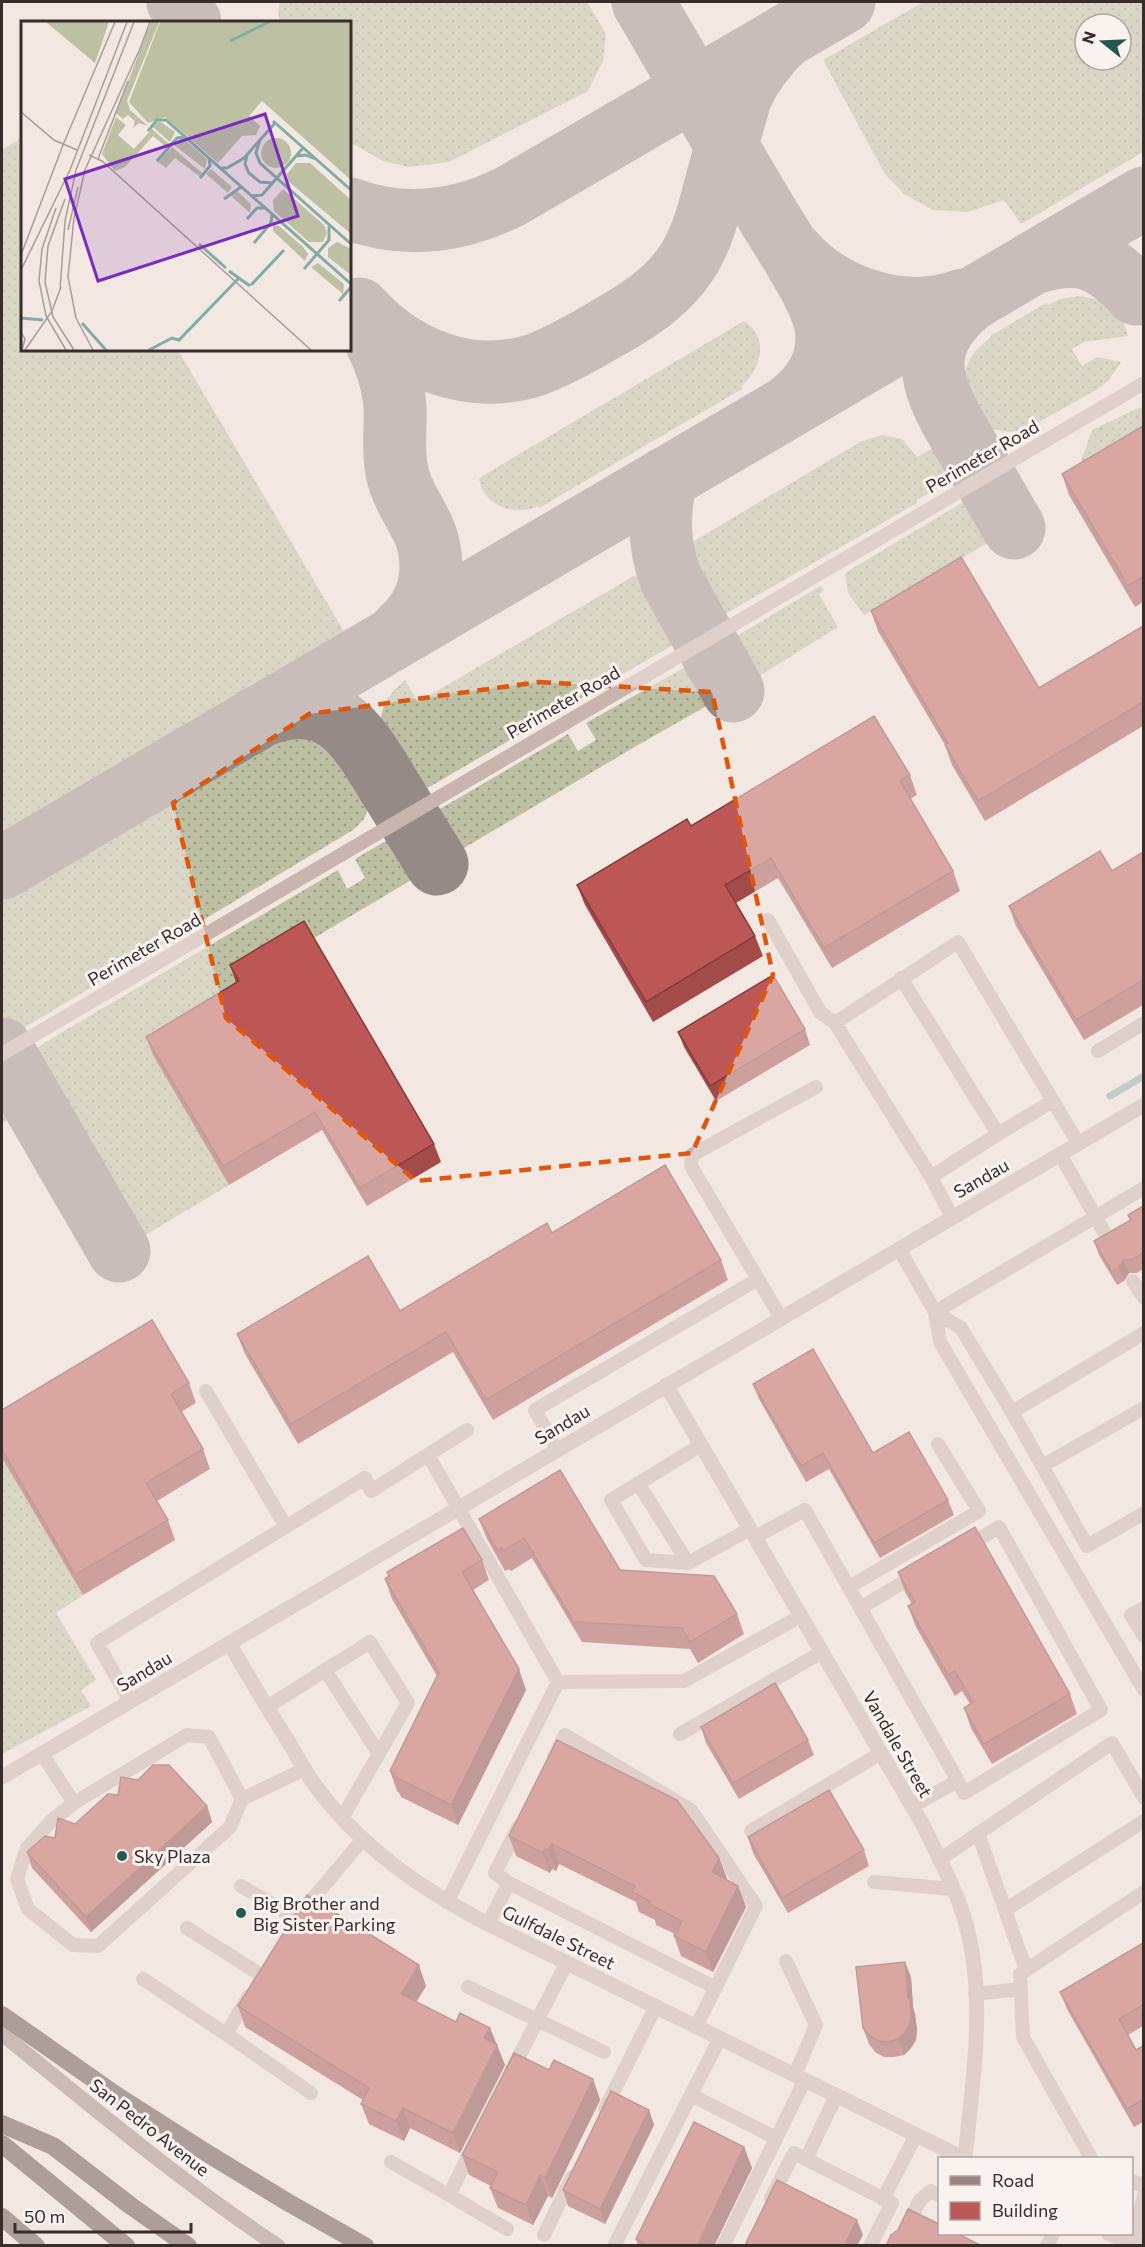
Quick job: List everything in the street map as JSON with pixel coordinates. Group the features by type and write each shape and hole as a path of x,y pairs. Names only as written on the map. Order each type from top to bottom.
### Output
{"highway":[{"path":"2,2015 126,2101 202,2150 365,2246"},
{"path":"2,2124 53,2146 188,2246"},
{"path":"2,2144 126,2246"},
{"path":"2,2217 36,2246"}],"main road":[{"name":"San Pedro Avenue","path":"2,2034 154,2156 278,2246"}],"street":[{"name":"Sandau","path":"2,1777 1143,1105"},
{"name":"Vandale Street","path":"666,1385 912,1806 958,1901 968,1940 975,1994 974,2055 964,2157"},
{"name":"Gulfdale Street","path":"229,1643 314,1783 342,1818 409,1878 488,1924 962,2157"},
{"path":"1112,2235 1138,2244"}],"lane":[{"name":"Perimeter Road","path":"2,1054 1143,383"},
{"path":"768,920 820,1012 835,1023 931,1177 952,1217"},
{"path":"835,1023 958,942 1078,1143"},
{"path":"901,978 998,1134"},
{"path":"1098,1051 1143,1023"},
{"path":"781,1318 691,1166 692,1155 816,1086"},
{"path":"931,1177 1053,1101"},
{"path":"1060,1154 1108,1239"},
{"path":"935,1312 1143,1188"},
{"path":"898,1248 935,1312 940,1342 1143,1690"},
{"path":"557,1450 535,1410 758,1279"},
{"path":"1133,1281 1143,1298"},
{"path":"935,1312 961,1328 1012,1412 1087,1546 1143,1513"},
{"path":"1012,1412 1143,1333"},
{"path":"206,1391 286,1527"},
{"path":"1042,1466 1143,1408"},
{"path":"130,1701 97,1643 364,1478 371,1491 467,1430"},
{"path":"849,1587 979,1511 938,1444"},
{"path":"701,1445 611,1500 646,1560 688,1563 805,1510 964,1792 1101,1710 999,1527 959,1550"},
{"path":"428,1455 558,1682"},
{"path":"638,1483 688,1563"},
{"path":"860,1608 929,1567"},
{"path":"1143,1608 1131,1615 1143,1636"},
{"path":"558,1682 684,1681 801,1616"},
{"path":"267,1707 370,1642 408,1703 342,1818"},
{"path":"680,1734 822,1652"},
{"path":"325,1670 379,1754"},
{"path":"447,1902 558,1682"},
{"path":"242,1799 209,1737 188,1735 75,1803 51,1821 27,1848 17,1879 28,1909 73,1945 98,1946 230,1827 242,1799 305,1769"},
{"path":"549,1767 565,1736 691,1810 756,1906 696,2026"},
{"path":"939,1860 1112,1743 1143,1798"},
{"path":"751,1831 881,1753"},
{"path":"42,1754 75,1803"},
{"path":"912,1806 958,1781"},
{"path":"527,1810 495,1874 716,1988"},
{"path":"1005,1910 1143,1821"},
{"path":"978,1833 1026,1970"},
{"path":"241,1886 293,1923 363,1839"},
{"path":"874,1882 953,1889"},
{"path":"488,1924 509,1883"},
{"path":"1090,2157 1023,2037 1020,1974 1143,1892"},
{"path":"188,1929 264,1971 226,2034"},
{"path":"723,2246 776,2138 800,2078 816,2025 786,1961"},
{"path":"506,2082 567,1962"},
{"path":"143,1979 311,2092"},
{"path":"468,1987 604,2052"},
{"path":"975,1994 1021,1989"},
{"path":"601,2117 656,2006"},
{"path":"614,2246 720,2038"},
{"path":"691,2095 776,2138"},
{"path":"806,2159 836,2096"},
{"path":"449,2196 480,2134"},
{"path":"884,2199 916,2135"},
{"path":"763,2215 794,2153 892,2203 870,2246"},
{"path":"544,2235 580,2160"},
{"path":"392,2162 507,2229"},
{"path":"897,2246 920,2200 937,2190"},
{"path":"1138,2244 1143,2195"}],"highlighted area":[{"path":"539,682 712,692 773,975 692,1153 416,1181 226,1018 173,803 309,714"}],"green space":[{"path":"280,2 587,2 606,34 603,61 588,91 449,162 408,167 383,161 351,143 351,21 280,21 278,12"},
{"path":"923,2 1143,2 1143,152 1021,224 1004,200 968,212 933,210 904,194 885,174 823,60"},
{"path":"21,138 21,351 179,351 349,640 2,843 2,150"},
{"path":"1079,296 1105,303 1117,312 1125,326 1128,336 1084,342 1072,349 1082,366 1097,357 1121,362 1109,380 1096,390 1025,430 1008,432 993,429 981,422 972,412 966,399 964,384 966,369 973,354 990,336 1046,303 1048,305 1060,299"},
{"path":"744,321 758,336 760,354 753,372 741,387 742,389 539,508 538,506 510,510 493,502 486,495 479,478"},
{"path":"1143,407 1143,450 1069,495 1092,430"},
{"path":"882,435 902,439 917,457 942,443 959,475 917,500 917,503 713,621 683,565 684,547 862,441"},
{"path":"968,499 983,518 993,540 864,615 848,593 845,573"},
{"path":"634,576 658,594 683,639 431,786 421,791 411,788 394,759 383,732 381,719 384,706 391,693 405,680 418,702"},
{"path":"820,586 824,590 819,594 838,627 756,678 746,675 727,642"},
{"path":"696,661 714,694 710,704 452,855 436,827 438,810 568,734 578,751 596,740 586,723"},
{"path":"290,732 310,733 321,737 338,749 346,759 366,792 367,812 361,822 353,830 22,1029 14,1031 8,1027 2,1015 2,894 266,739"},
{"path":"394,836 418,876 237,984 229,1185 134,1242 32,1068 36,1051 59,1034 338,870 347,889 365,878 355,859"},
{"path":"2,1091 16,1115 2,1123"},
{"path":"2,1458 83,1595 56,1613 96,1680 81,1690 91,1706 2,1754"}],"building":[{"path":"1143,426 1143,577 1128,586 1062,474"},
{"path":"961,557 1039,688 1143,626 1143,702 978,801 945,745 948,743 871,611"},
{"path":"874,716 910,775 900,781 953,871 824,948 771,858 725,885 755,936 646,1002 577,885 687,819 691,826"},
{"path":"1100,851 1112,871 1143,852 1143,980 1076,1020 1009,906"},
{"path":"304,921 434,1144 360,1188 315,1112 223,1166 146,1037 239,981 230,965"},
{"path":"773,975 805,1029 710,1086 678,1032"},
{"path":"665,1165 721,1260 486,1400 446,1332 291,1424 237,1334 368,1256 400,1311 547,1223 552,1233"},
{"path":"1143,1206 1143,1253 1132,1260 1124,1260 1112,1272 1094,1241 1131,1220 1128,1215"},
{"path":"152,1320 189,1383 171,1394 203,1449 146,1483 168,1520 75,1575 2,1450 2,1410"},
{"path":"813,1349 873,1453 909,1432 948,1500 874,1543 823,1453 801,1466 753,1384"},
{"path":"560,1470 620,1570 714,1576 737,1614 690,1642 682,1628 574,1622 524,1538 503,1551 502,1548 498,1551 479,1519"},
{"path":"975,1527 1070,1694 984,1744 964,1708 973,1702 955,1671 948,1675 908,1606 915,1602 898,1572"},
{"path":"463,1528 482,1560 462,1572 519,1669 451,1805 393,1776 395,1774 390,1771 439,1672 385,1579 389,1576 387,1572"},
{"path":"775,1683 808,1740 733,1783 701,1727"},
{"path":"557,1740 677,1800 719,1858 712,1872 738,1886 706,1952 674,1936 682,1921 649,1904 650,1901 632,1892 635,1886 552,1844 543,1853 509,1836"},
{"name":"Sky Plaza","path":"153,1765 169,1765 207,1806 86,1917 27,1852 45,1836 55,1838 58,1818 75,1824 108,1794 118,1795 121,1777 138,1780"},
{"path":"829,1790 864,1850 782,1898 748,1837"},
{"path":"307,1895 419,1965 401,1994 456,2022 460,2013 490,2028 484,2038 497,2045 453,2133 403,2108 396,2121 361,2104 369,2088 238,2006"},
{"path":"1143,1943 1143,2005 1119,2019 1136,2050 1143,2046 1143,2100 1127,2109 1060,1992"},
{"path":"905,1962 908,1998 910,1998 910,2024 898,2039 888,2042 878,2041 863,2028 856,1967"},
{"path":"514,2053 549,2070 554,2060 593,2079 545,2178 540,2175 526,2205 490,2188 498,2172 462,2155"},
{"path":"611,2091 649,2110 600,2209 563,2190"},
{"path":"694,2122 744,2147 697,2246 649,2246 636,2239"},
{"path":"777,2180 857,2220 844,2246 751,2246 746,2243"},
{"path":"908,2209 938,2224 938,2235 960,2235 982,2246 886,2246 891,2235 898,2230"}],"waterway":[{"path":"1110,1096 1144,1076"}],"taxiway":[{"path":"178,2 189,21"},
{"path":"643,2 801,270 823,314 827,339 823,361 814,381 790,405"},
{"path":"351,209 391,219 411,221 452,217 491,205 511,196 844,2"},
{"path":"359,309 376,326 417,354 439,363 486,372 510,371 553,358 628,316 670,283 693,252 706,220 740,98 759,65 785,36"},
{"path":"2,868 1144,198"},
{"path":"792,252 827,282 870,302 894,307 917,308 940,306 963,300"},
{"path":"1031,264 1063,257 1089,259 1112,271 1136,294"},
{"path":"969,301 951,319 939,337 934,354 934,372 945,408 1014,528"},
{"path":"361,313 388,370 394,394 395,451 398,475 403,491 427,538 431,558 430,579 425,599 415,616 396,636"},
{"path":"666,478 661,529 664,554 671,579 733,691"},
{"path":"256,718 282,710 303,708 322,711 337,719 364,747 437,864"},
{"path":"2,1049 119,1251"}],"place":[{"name":"Sky Plaza","path":"122,1856"},
{"name":"Big Brother and Big Sister Parking","path":"241,1913"}]}
